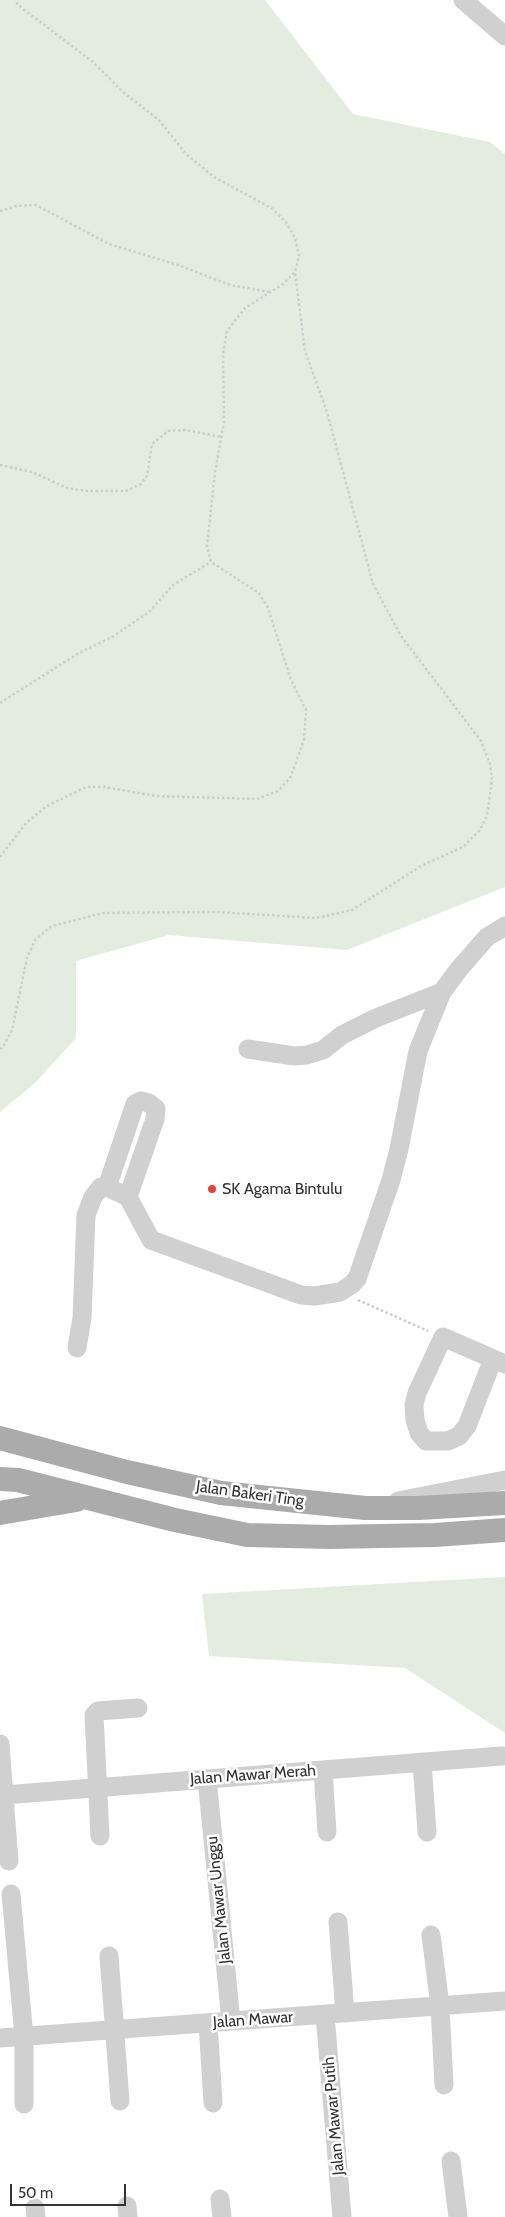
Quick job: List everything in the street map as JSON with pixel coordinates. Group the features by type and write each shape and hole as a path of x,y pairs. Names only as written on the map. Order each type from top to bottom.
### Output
{"main road":[{"name":"Jalan Bakeri Ting","path":"0,1438 128,1472 221,1493 365,1508 419,1508 505,1503"},
{"path":"0,1478 18,1480 175,1520 247,1535 338,1537 435,1535 505,1530"},
{"path":"0,1513 88,1498"}],"street":[{"path":"463,0 505,36"},
{"path":"77,1348 82,1318 86,1215 93,1197 101,1187 107,1187 128,1197 151,1240 301,1295 315,1296 340,1292 357,1279 391,1180 418,1051 442,992 458,968 487,937 505,926"},
{"path":"248,1049 294,1056 307,1055 323,1050 342,1035 376,1018 442,992"},
{"path":"107,1187 135,1104 141,1101 149,1103 156,1109 154,1119 128,1197"},
{"path":"443,1337 499,1362 467,1426 459,1436 448,1441 426,1441 419,1433 415,1420 414,1405 417,1393 443,1337"},
{"path":"365,1508 505,1480"},
{"path":"100,1836 96,1788 94,1715 98,1711 138,1708"},
{"path":"0,1744 9,1861"},
{"name":"Jalan Mawar Merah","path":"4,1795 502,1756"},
{"path":"422,1762 427,1832"},
{"path":"323,1770 327,1832"},
{"name":"Jalan Mawar Unggu","path":"207,1779 231,2021"},
{"path":"11,1894 24,2037 24,2104"},
{"path":"338,1922 345,2013"},
{"path":"431,1935 440,2006 444,2084"},
{"path":"109,1956 120,2101"},
{"name":"Jalan Mawar","path":"0,2038 505,2001"},
{"name":"Jalan Mawar Putih","path":"325,2014 342,2217"},
{"path":"208,2023 212,2102"},
{"path":"451,2161 458,2217"}],"path":[{"path":"0,1049 12,1030 27,958 35,940 52,926 103,913 216,912 316,918 352,910 421,866 463,847 480,830 487,816 492,780 490,764 481,741 401,636 373,584 327,412 305,351 295,272 299,256 294,238 286,224 273,209 214,177 186,154 159,120 123,92 93,62 18,5 15,0"},
{"path":"0,211 16,206 36,205 109,244 178,265 230,285 271,292"},
{"path":"0,857 26,823 47,806 86,787 104,787 156,796 257,799 278,791 290,778 304,740 306,710 291,680 268,608 259,593 211,562 207,547 215,472 224,422 223,354 227,331 245,308 283,284 295,272"},
{"path":"0,465 32,472 67,488 87,491 126,491 141,484 147,476 152,444 168,431 186,430 221,437"},
{"path":"0,703 80,654 112,637 149,612 173,585 211,562"},
{"path":"340,1292 443,1337"}],"shaded area":[{"path":"0,0 265,0 353,114 490,142 505,154 505,887 347,950 169,935 76,961 76,1038 35,1083 0,1112"},
{"path":"505,1577 505,1733 405,1668 209,1656 202,1594"}],"place":[{"name":"SK Agama Bintulu","path":"212,1189"}]}
